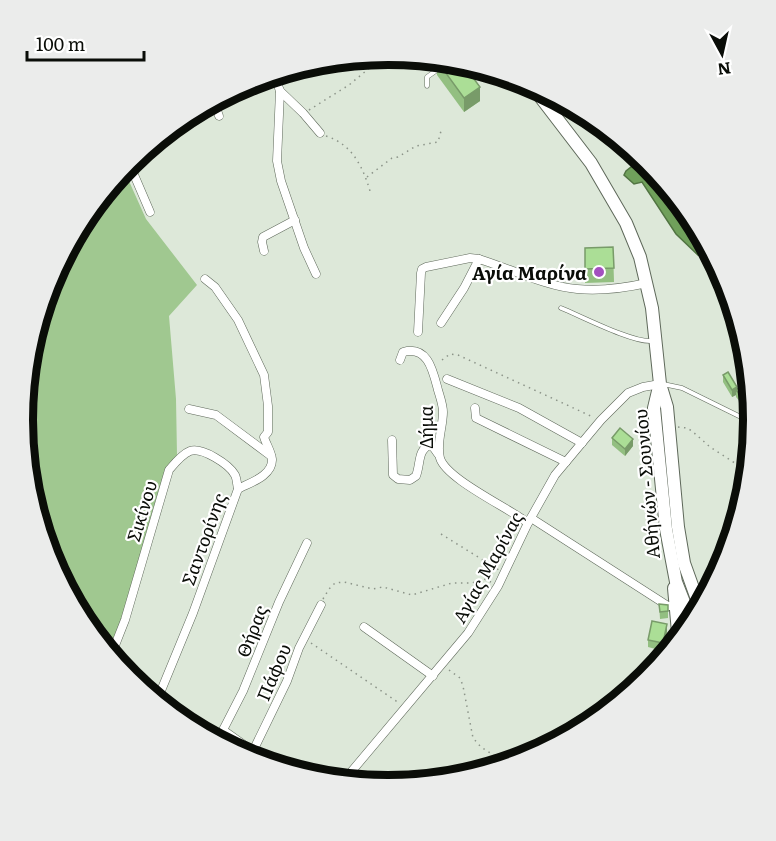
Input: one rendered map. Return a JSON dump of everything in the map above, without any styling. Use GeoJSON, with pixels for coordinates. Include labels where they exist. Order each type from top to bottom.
{"type":"FeatureCollection","features":[{"type":"Feature","properties":{"kind":"main road","name":"Αθήνών - Σουνίου"},"geometry":{"type":"LineString","coordinates":[[544,102],[591,163],[611,196],[633,240],[647,283],[660,384],[667,407],[684,563],[696,596]]}},
{"type":"Feature","properties":{"kind":"main road","name":"Αθήνών - Σουνίου"},"geometry":{"type":"LineString","coordinates":[[660,384],[654,408],[666,529],[676,582],[687,611]]}},
{"type":"Feature","properties":{"kind":"main road"},"geometry":{"type":"LineString","coordinates":[[672,566],[677,626]]}},
{"type":"Feature","properties":{"kind":"street"},"geometry":{"type":"LineString","coordinates":[[277,83],[280,91],[277,161],[281,181],[316,274]]}},
{"type":"Feature","properties":{"kind":"street"},"geometry":{"type":"LineString","coordinates":[[280,91],[320,133]]}},
{"type":"Feature","properties":{"kind":"street"},"geometry":{"type":"LineString","coordinates":[[217,110],[219,116]]}},
{"type":"Feature","properties":{"kind":"street"},"geometry":{"type":"LineString","coordinates":[[133,173],[150,212]]}},
{"type":"Feature","properties":{"kind":"street"},"geometry":{"type":"LineString","coordinates":[[264,251],[261,242],[263,237],[295,220]]}},
{"type":"Feature","properties":{"kind":"street"},"geometry":{"type":"LineString","coordinates":[[418,332],[422,269],[470,258],[576,289],[613,288],[647,283]]}},
{"type":"Feature","properties":{"kind":"street"},"geometry":{"type":"LineString","coordinates":[[441,323],[464,288],[479,259]]}},
{"type":"Feature","properties":{"kind":"street"},"geometry":{"type":"LineString","coordinates":[[205,279],[215,287],[238,320],[264,375],[268,406],[268,432],[264,437],[271,456]]}},
{"type":"Feature","properties":{"kind":"street","name":"Δήμα"},"geometry":{"type":"LineString","coordinates":[[399,360],[403,352],[413,351],[423,355],[430,362],[443,409],[439,455],[447,470],[668,606],[675,606]]}},
{"type":"Feature","properties":{"kind":"street"},"geometry":{"type":"LineString","coordinates":[[447,379],[519,408],[582,443]]}},
{"type":"Feature","properties":{"kind":"street","name":"Αγίας Μαρίνας"},"geometry":{"type":"LineString","coordinates":[[350,773],[468,633],[498,586],[555,476],[628,393],[660,384]]}},
{"type":"Feature","properties":{"kind":"street"},"geometry":{"type":"LineString","coordinates":[[475,408],[476,418],[567,462]]}},
{"type":"Feature","properties":{"kind":"street"},"geometry":{"type":"LineString","coordinates":[[189,409],[216,415],[271,456]]}},
{"type":"Feature","properties":{"kind":"street"},"geometry":{"type":"LineString","coordinates":[[392,440],[393,475],[398,479],[410,480],[416,476],[420,452],[425,446],[430,444],[439,455]]}},
{"type":"Feature","properties":{"kind":"street","name":"Σικίνου"},"geometry":{"type":"LineString","coordinates":[[114,647],[125,620],[169,470],[175,462],[190,450],[210,454],[229,467],[235,476],[238,489]]}},
{"type":"Feature","properties":{"kind":"street","name":"Σαντορίνης"},"geometry":{"type":"LineString","coordinates":[[160,692],[193,613],[238,489],[261,478],[271,466],[271,456]]}},
{"type":"Feature","properties":{"kind":"street","name":"Θήρας"},"geometry":{"type":"LineString","coordinates":[[223,730],[243,691],[279,602],[307,543]]}},
{"type":"Feature","properties":{"kind":"street","name":"Πάφου"},"geometry":{"type":"LineString","coordinates":[[254,749],[287,681],[299,648],[321,605]]}},
{"type":"Feature","properties":{"kind":"street"},"geometry":{"type":"LineString","coordinates":[[364,627],[433,676]]}},
{"type":"Feature","properties":{"kind":"street"},"geometry":{"type":"LineString","coordinates":[[220,733],[223,730],[241,743]]}},
{"type":"Feature","properties":{"kind":"lane"},"geometry":{"type":"LineString","coordinates":[[427,86],[427,77],[438,70]]}},
{"type":"Feature","properties":{"kind":"lane"},"geometry":{"type":"LineString","coordinates":[[561,308],[630,337],[645,342],[656,340]]}},
{"type":"Feature","properties":{"kind":"lane"},"geometry":{"type":"LineString","coordinates":[[660,384],[682,388],[743,418]]}},
{"type":"Feature","properties":{"kind":"path"},"geometry":{"type":"LineString","coordinates":[[303,113],[349,85],[372,66]]}},
{"type":"Feature","properties":{"kind":"path"},"geometry":{"type":"LineString","coordinates":[[366,177],[392,158],[416,146],[438,142],[441,131]]}},
{"type":"Feature","properties":{"kind":"path"},"geometry":{"type":"LineString","coordinates":[[320,133],[346,146],[366,177],[370,191]]}},
{"type":"Feature","properties":{"kind":"path"},"geometry":{"type":"LineString","coordinates":[[442,360],[450,354],[458,355],[602,420]]}},
{"type":"Feature","properties":{"kind":"path"},"geometry":{"type":"LineString","coordinates":[[669,428],[687,428],[740,467]]}},
{"type":"Feature","properties":{"kind":"path"},"geometry":{"type":"LineString","coordinates":[[441,534],[504,574]]}},
{"type":"Feature","properties":{"kind":"path"},"geometry":{"type":"LineString","coordinates":[[321,605],[329,588],[335,583],[344,582],[412,595],[452,583],[472,583],[484,579],[498,586]]}},
{"type":"Feature","properties":{"kind":"path"},"geometry":{"type":"LineString","coordinates":[[304,640],[407,708]]}},
{"type":"Feature","properties":{"kind":"path"},"geometry":{"type":"LineString","coordinates":[[443,665],[460,678],[473,738],[497,758]]}},
{"type":"Feature","properties":{"kind":"path"},"geometry":{"type":"LineString","coordinates":[[353,770],[359,774]]}},
{"type":"Feature","properties":{"kind":"shaded area"},"geometry":{"type":"Polygon","coordinates":[[[634,165],[655,186],[683,223],[701,254],[698,255],[676,234],[642,182],[634,184],[624,175],[634,165]]]}},
{"type":"Feature","properties":{"kind":"shaded area"},"geometry":{"type":"Polygon","coordinates":[[[128,179],[146,219],[197,285],[169,316],[176,399],[177,455],[167,468],[159,489],[123,615],[111,643],[93,618],[70,578],[45,512],[36,467],[33,420],[40,351],[60,285],[93,223],[128,179]]]}},
{"type":"Feature","properties":{"kind":"building"},"geometry":{"type":"Polygon","coordinates":[[[444,70],[472,76],[480,87],[464,98],[444,70]]]}},
{"type":"Feature","properties":{"kind":"building"},"geometry":{"type":"Polygon","coordinates":[[[613,247],[614,268],[585,269],[585,248],[613,247]]]}},
{"type":"Feature","properties":{"kind":"building"},"geometry":{"type":"Polygon","coordinates":[[[728,372],[737,387],[732,390],[723,375],[728,372]]]}},
{"type":"Feature","properties":{"kind":"building"},"geometry":{"type":"Polygon","coordinates":[[[741,386],[742,397],[736,390],[741,386]]]}},
{"type":"Feature","properties":{"kind":"building"},"geometry":{"type":"Polygon","coordinates":[[[620,428],[633,439],[625,449],[612,438],[620,428]]]}},
{"type":"Feature","properties":{"kind":"building"},"geometry":{"type":"Polygon","coordinates":[[[659,604],[668,605],[668,611],[660,612],[659,604]]]}},
{"type":"Feature","properties":{"kind":"building"},"geometry":{"type":"Polygon","coordinates":[[[652,621],[667,624],[663,643],[648,640],[652,621]]]}},
{"type":"Feature","properties":{"kind":"place","name":"Αγία Μαρίνα"},"geometry":{"type":"Point","coordinates":[599,272]}}]}
